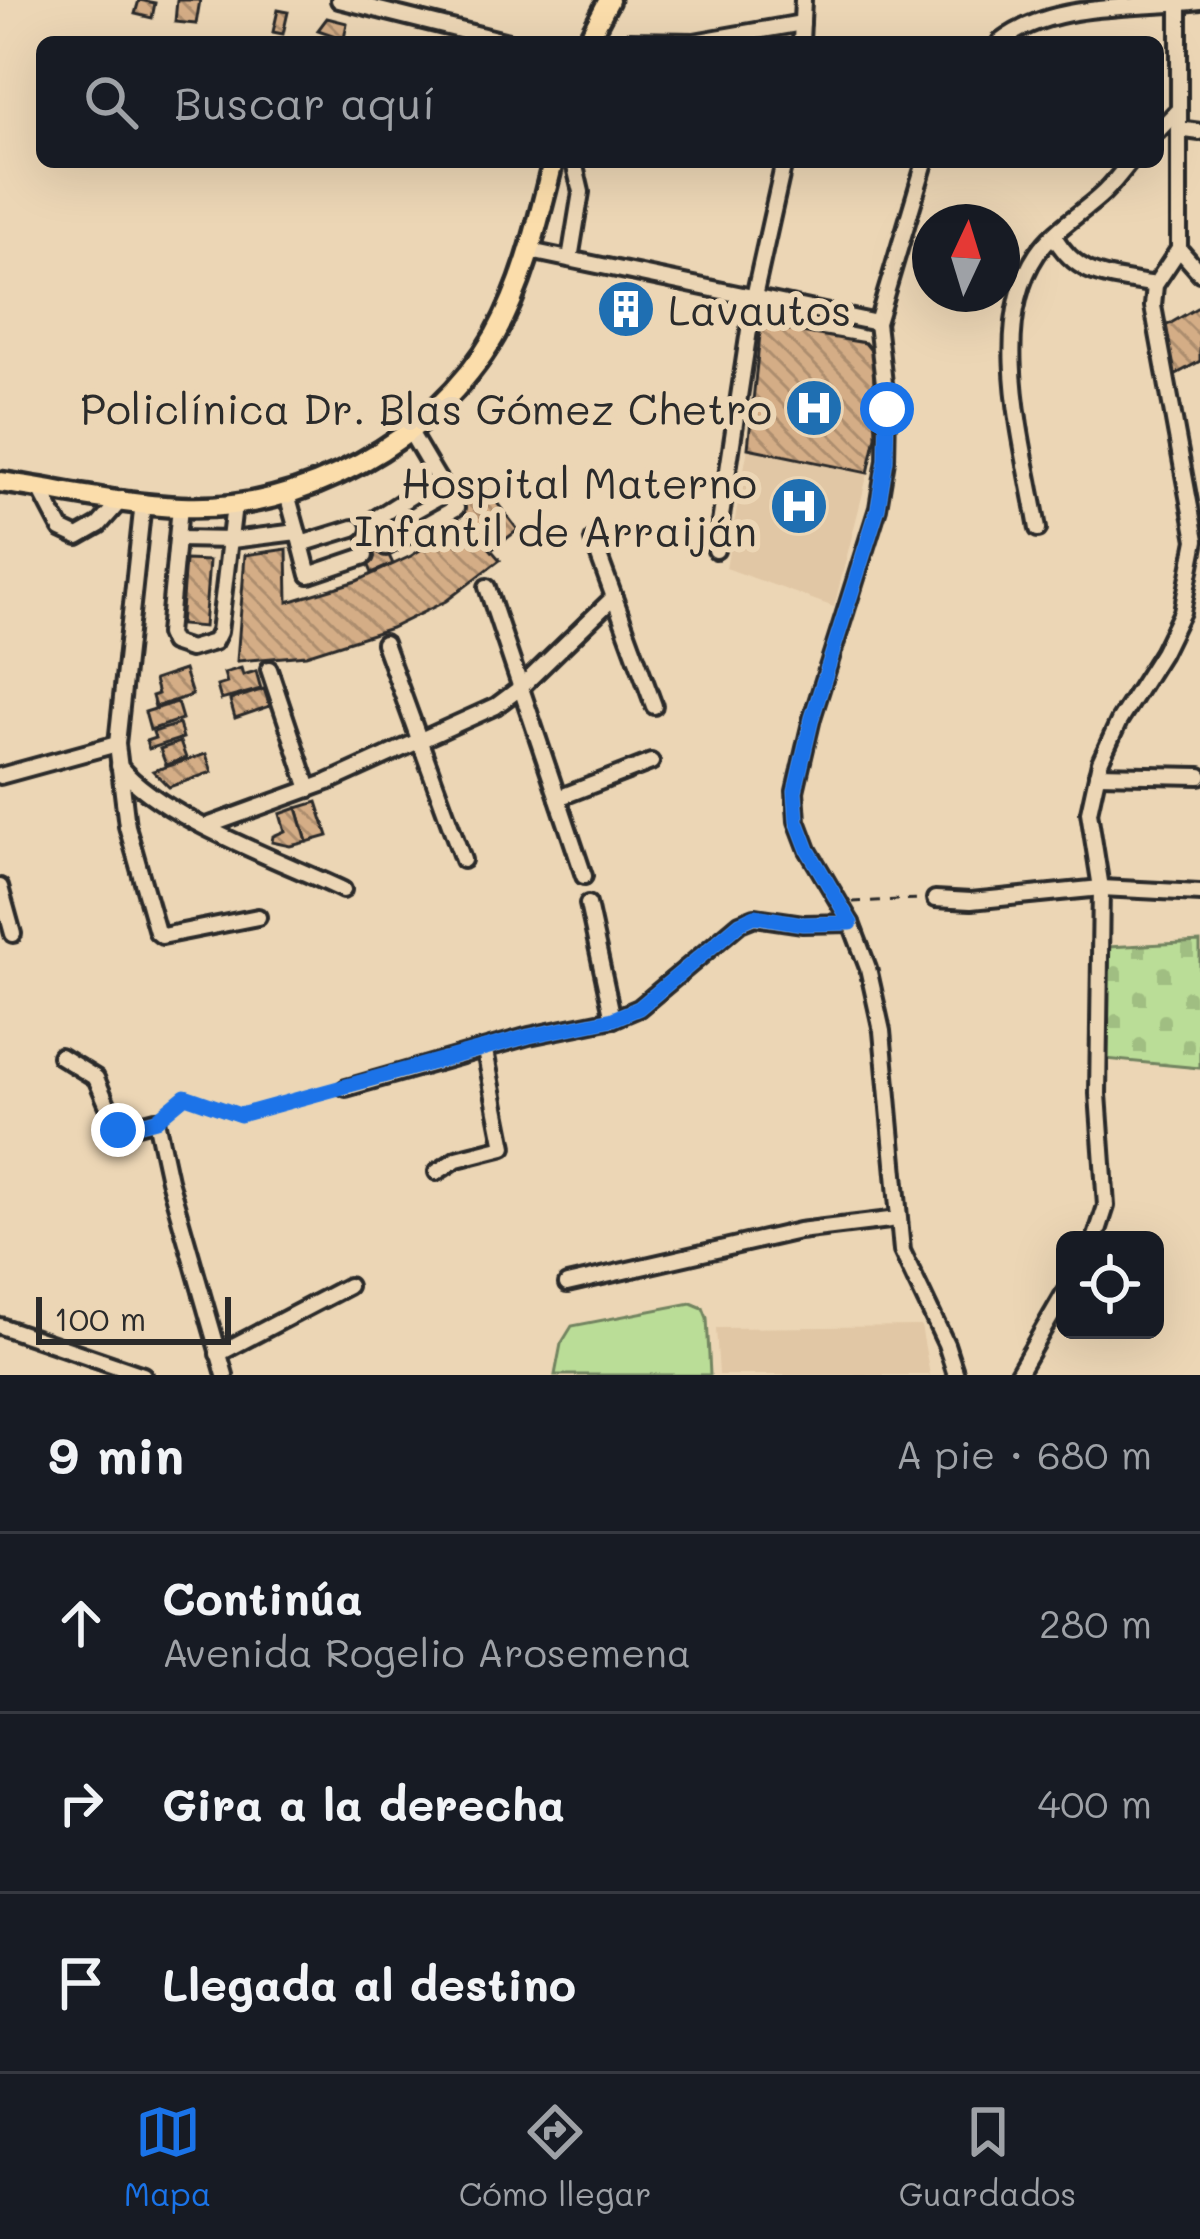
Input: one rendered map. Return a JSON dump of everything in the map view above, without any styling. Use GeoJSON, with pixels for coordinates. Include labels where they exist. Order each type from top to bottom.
{"type":"FeatureCollection","features":[{"type":"Feature","properties":{"kind":"highway"},"geometry":{"type":"LineString","coordinates":[[590,36],[609,0]]}},
{"type":"Feature","properties":{"kind":"highway"},"geometry":{"type":"LineString","coordinates":[[0,482],[180,507],[234,506],[287,494],[338,474],[409,430],[494,337],[530,251],[551,168]]}},
{"type":"Feature","properties":{"kind":"street"},"geometry":{"type":"LineString","coordinates":[[339,0],[484,36]]}},
{"type":"Feature","properties":{"kind":"street"},"geometry":{"type":"LineString","coordinates":[[801,36],[803,0]]}},
{"type":"Feature","properties":{"kind":"street"},"geometry":{"type":"LineString","coordinates":[[1010,36],[1052,17],[1200,1]]}},
{"type":"Feature","properties":{"kind":"street"},"geometry":{"type":"LineString","coordinates":[[1099,1231],[1106,1206],[1098,1094],[1100,888],[1089,812],[1097,774],[1119,721],[1182,611],[1196,540],[1153,306],[1155,285],[1179,249],[1179,2]]}},
{"type":"Feature","properties":{"kind":"street"},"geometry":{"type":"LineString","coordinates":[[728,36],[802,23]]}},
{"type":"Feature","properties":{"kind":"street"},"geometry":{"type":"LineString","coordinates":[[1164,124],[1179,109]]}},
{"type":"Feature","properties":{"kind":"street"},"geometry":{"type":"LineString","coordinates":[[1178,129],[1200,132]]}},
{"type":"Feature","properties":{"kind":"street"},"geometry":{"type":"LineString","coordinates":[[570,260],[581,192],[575,168]]}},
{"type":"Feature","properties":{"kind":"street"},"geometry":{"type":"LineString","coordinates":[[716,550],[754,297],[783,168]]}},
{"type":"Feature","properties":{"kind":"street"},"geometry":{"type":"LineString","coordinates":[[923,168],[877,323],[887,409],[886,460],[878,508],[812,718],[795,791],[797,821],[808,850],[851,923],[868,968],[882,1031],[898,1219],[909,1271],[946,1344],[956,1375]]}},
{"type":"Feature","properties":{"kind":"street"},"geometry":{"type":"LineString","coordinates":[[1038,529],[1013,374],[1021,286],[1039,250],[1103,194],[1125,168]]}},
{"type":"Feature","properties":{"kind":"street"},"geometry":{"type":"LineString","coordinates":[[1054,236],[1066,259],[1080,268],[1155,285]]}},
{"type":"Feature","properties":{"kind":"street"},"geometry":{"type":"LineString","coordinates":[[1179,249],[1200,273]]}},
{"type":"Feature","properties":{"kind":"street"},"geometry":{"type":"LineString","coordinates":[[530,251],[877,323]]}},
{"type":"Feature","properties":{"kind":"street"},"geometry":{"type":"LineString","coordinates":[[386,548],[456,508],[409,430]]}},
{"type":"Feature","properties":{"kind":"street"},"geometry":{"type":"LineString","coordinates":[[373,520],[438,479]]}},
{"type":"Feature","properties":{"kind":"street"},"geometry":{"type":"LineString","coordinates":[[39,487],[61,529],[78,537],[99,525],[122,499]]}},
{"type":"Feature","properties":{"kind":"street"},"geometry":{"type":"LineString","coordinates":[[287,494],[309,575],[365,556]]}},
{"type":"Feature","properties":{"kind":"street"},"geometry":{"type":"LineString","coordinates":[[142,502],[117,744],[124,809],[157,932],[162,936],[258,917]]}},
{"type":"Feature","properties":{"kind":"street"},"geometry":{"type":"LineString","coordinates":[[180,507],[168,634],[172,643],[190,649],[214,642],[219,632],[234,506]]}},
{"type":"Feature","properties":{"kind":"street"},"geometry":{"type":"LineString","coordinates":[[178,539],[299,538],[353,528]]}},
{"type":"Feature","properties":{"kind":"street"},"geometry":{"type":"LineString","coordinates":[[593,540],[654,706]]}},
{"type":"Feature","properties":{"kind":"street"},"geometry":{"type":"LineString","coordinates":[[487,587],[584,875]]}},
{"type":"Feature","properties":{"kind":"street"},"geometry":{"type":"LineString","coordinates":[[207,826],[310,789],[496,706],[614,598]]}},
{"type":"Feature","properties":{"kind":"street"},"geometry":{"type":"LineString","coordinates":[[384,643],[463,860]]}},
{"type":"Feature","properties":{"kind":"street"},"geometry":{"type":"LineString","coordinates":[[268,669],[310,789]]}},
{"type":"Feature","properties":{"kind":"street"},"geometry":{"type":"LineString","coordinates":[[0,776],[117,744]]}},
{"type":"Feature","properties":{"kind":"street"},"geometry":{"type":"LineString","coordinates":[[558,798],[651,762]]}},
{"type":"Feature","properties":{"kind":"street"},"geometry":{"type":"LineString","coordinates":[[119,766],[136,787],[343,890]]}},
{"type":"Feature","properties":{"kind":"street"},"geometry":{"type":"LineString","coordinates":[[1097,774],[1200,776]]}},
{"type":"Feature","properties":{"kind":"street"},"geometry":{"type":"LineString","coordinates":[[124,809],[153,796]]}},
{"type":"Feature","properties":{"kind":"street"},"geometry":{"type":"LineString","coordinates":[[0,887],[13,934]]}},
{"type":"Feature","properties":{"kind":"street"},"geometry":{"type":"LineString","coordinates":[[935,899],[970,901],[1100,888],[1200,892]]}},
{"type":"Feature","properties":{"kind":"street"},"geometry":{"type":"LineString","coordinates":[[588,904],[613,1019]]}},
{"type":"Feature","properties":{"kind":"street"},"geometry":{"type":"LineString","coordinates":[[346,1088],[529,1036],[613,1019],[639,1008],[740,923],[755,916],[803,924],[851,923]]}},
{"type":"Feature","properties":{"kind":"street"},"geometry":{"type":"LineString","coordinates":[[437,1172],[457,1159],[504,1147],[485,1051]]}},
{"type":"Feature","properties":{"kind":"street"},"geometry":{"type":"LineString","coordinates":[[60,1056],[96,1078],[118,1130],[156,1120],[225,1375]]}},
{"type":"Feature","properties":{"kind":"street"},"geometry":{"type":"LineString","coordinates":[[567,1284],[799,1231],[898,1219]]}},
{"type":"Feature","properties":{"kind":"street"},"geometry":{"type":"LineString","coordinates":[[218,1354],[348,1286]]}},
{"type":"Feature","properties":{"kind":"street"},"geometry":{"type":"LineString","coordinates":[[1017,1375],[1056,1308]]}},
{"type":"Feature","properties":{"kind":"street"},"geometry":{"type":"LineString","coordinates":[[0,1326],[143,1375]]}},
{"type":"Feature","properties":{"kind":"path"},"geometry":{"type":"LineString","coordinates":[[841,904],[935,899]]}},
{"type":"Feature","properties":{"kind":"path"},"geometry":{"type":"LineString","coordinates":[[156,1120],[185,1096],[240,1115],[346,1088]]}},
{"type":"Feature","properties":{"kind":"shaded area","name":"Hospital Materno Infantil de Arraiján"},"geometry":{"type":"Polygon","coordinates":[[[748,448],[868,473],[834,607],[726,568],[748,448]]]}},
{"type":"Feature","properties":{"kind":"shaded area"},"geometry":{"type":"Polygon","coordinates":[[[921,1326],[930,1375],[719,1375],[716,1328],[921,1326]]]}},
{"type":"Feature","properties":{"kind":"green space"},"geometry":{"type":"Polygon","coordinates":[[[1200,942],[1200,1068],[1105,1059],[1108,947],[1200,942]]]}},
{"type":"Feature","properties":{"kind":"green space"},"geometry":{"type":"Polygon","coordinates":[[[691,1303],[703,1308],[707,1318],[710,1375],[555,1375],[561,1344],[572,1326],[691,1303]]]}},
{"type":"Feature","properties":{"kind":"building"},"geometry":{"type":"Polygon","coordinates":[[[139,0],[155,3],[152,18],[135,14],[139,0]]]}},
{"type":"Feature","properties":{"kind":"building"},"geometry":{"type":"Polygon","coordinates":[[[177,0],[200,0],[196,24],[175,22],[177,0]]]}},
{"type":"Feature","properties":{"kind":"building"},"geometry":{"type":"Polygon","coordinates":[[[278,10],[288,12],[283,34],[273,32],[278,10]]]}},
{"type":"Feature","properties":{"kind":"building"},"geometry":{"type":"Polygon","coordinates":[[[327,18],[347,23],[345,36],[318,30],[327,18]]]}},
{"type":"Feature","properties":{"kind":"building","name":"Lavautos"},"geometry":{"type":"Polygon","coordinates":[[[616,295],[642,301],[636,322],[610,316],[616,295]]]}},
{"type":"Feature","properties":{"kind":"building"},"geometry":{"type":"Polygon","coordinates":[[[1200,306],[1200,361],[1171,377],[1164,327],[1200,306]]]}},
{"type":"Feature","properties":{"kind":"building","name":"Policlínica Dr. Blas Gómez Chetro"},"geometry":{"type":"Polygon","coordinates":[[[761,325],[865,343],[873,353],[876,436],[868,473],[748,448],[761,325]]]}},
{"type":"Feature","properties":{"kind":"building"},"geometry":{"type":"Polygon","coordinates":[[[477,477],[518,530],[494,548],[449,495],[477,477]]]}},
{"type":"Feature","properties":{"kind":"building"},"geometry":{"type":"Polygon","coordinates":[[[370,515],[393,564],[372,573],[351,523],[370,515]]]}},
{"type":"Feature","properties":{"kind":"building"},"geometry":{"type":"Polygon","coordinates":[[[466,521],[500,560],[446,601],[391,628],[306,655],[237,661],[245,555],[287,549],[288,602],[357,581],[411,556],[466,521]]]}},
{"type":"Feature","properties":{"kind":"building"},"geometry":{"type":"Polygon","coordinates":[[[185,560],[209,561],[204,627],[180,625],[185,560]]]}},
{"type":"Feature","properties":{"kind":"building"},"geometry":{"type":"Polygon","coordinates":[[[241,668],[243,675],[256,671],[261,689],[221,700],[217,686],[227,683],[224,673],[241,668]]]}},
{"type":"Feature","properties":{"kind":"building"},"geometry":{"type":"Polygon","coordinates":[[[184,670],[192,695],[155,707],[154,680],[184,670]]]}},
{"type":"Feature","properties":{"kind":"building"},"geometry":{"type":"Polygon","coordinates":[[[264,689],[270,706],[235,718],[230,700],[264,689]]]}},
{"type":"Feature","properties":{"kind":"building"},"geometry":{"type":"Polygon","coordinates":[[[177,702],[182,719],[150,730],[145,712],[177,702]]]}},
{"type":"Feature","properties":{"kind":"building"},"geometry":{"type":"Polygon","coordinates":[[[179,724],[183,738],[149,749],[146,741],[155,738],[153,732],[179,724]]]}},
{"type":"Feature","properties":{"kind":"building"},"geometry":{"type":"Polygon","coordinates":[[[180,742],[186,758],[166,765],[160,749],[180,742]]]}},
{"type":"Feature","properties":{"kind":"building"},"geometry":{"type":"Polygon","coordinates":[[[206,754],[212,772],[169,787],[153,771],[206,754]]]}},
{"type":"Feature","properties":{"kind":"building"},"geometry":{"type":"Polygon","coordinates":[[[317,802],[328,836],[307,842],[297,808],[317,802]]]}},
{"type":"Feature","properties":{"kind":"building"},"geometry":{"type":"Polygon","coordinates":[[[297,808],[307,842],[290,846],[272,842],[273,836],[285,831],[280,814],[297,808]]]}},
{"type":"Feature","properties":{"kind":"place","name":"Lavautos"},"geometry":{"type":"Point","coordinates":[626,309]}},
{"type":"Feature","properties":{"kind":"place","name":"Policlínica Dr. Blas Gómez Chetro"},"geometry":{"type":"Point","coordinates":[814,408]}},
{"type":"Feature","properties":{"kind":"place","name":"Hospital Materno Infantil de Arraiján"},"geometry":{"type":"Point","coordinates":[799,506]}},
{"type":"Feature","properties":{"kind":"route"},"geometry":{"type":"LineString","coordinates":[[118,1130],[156,1120],[185,1096],[240,1115],[529,1036],[613,1019],[639,1008],[740,923],[755,916],[803,924],[851,923],[808,850],[797,821],[795,791],[812,718],[878,508],[886,460],[887,409]]}}]}
